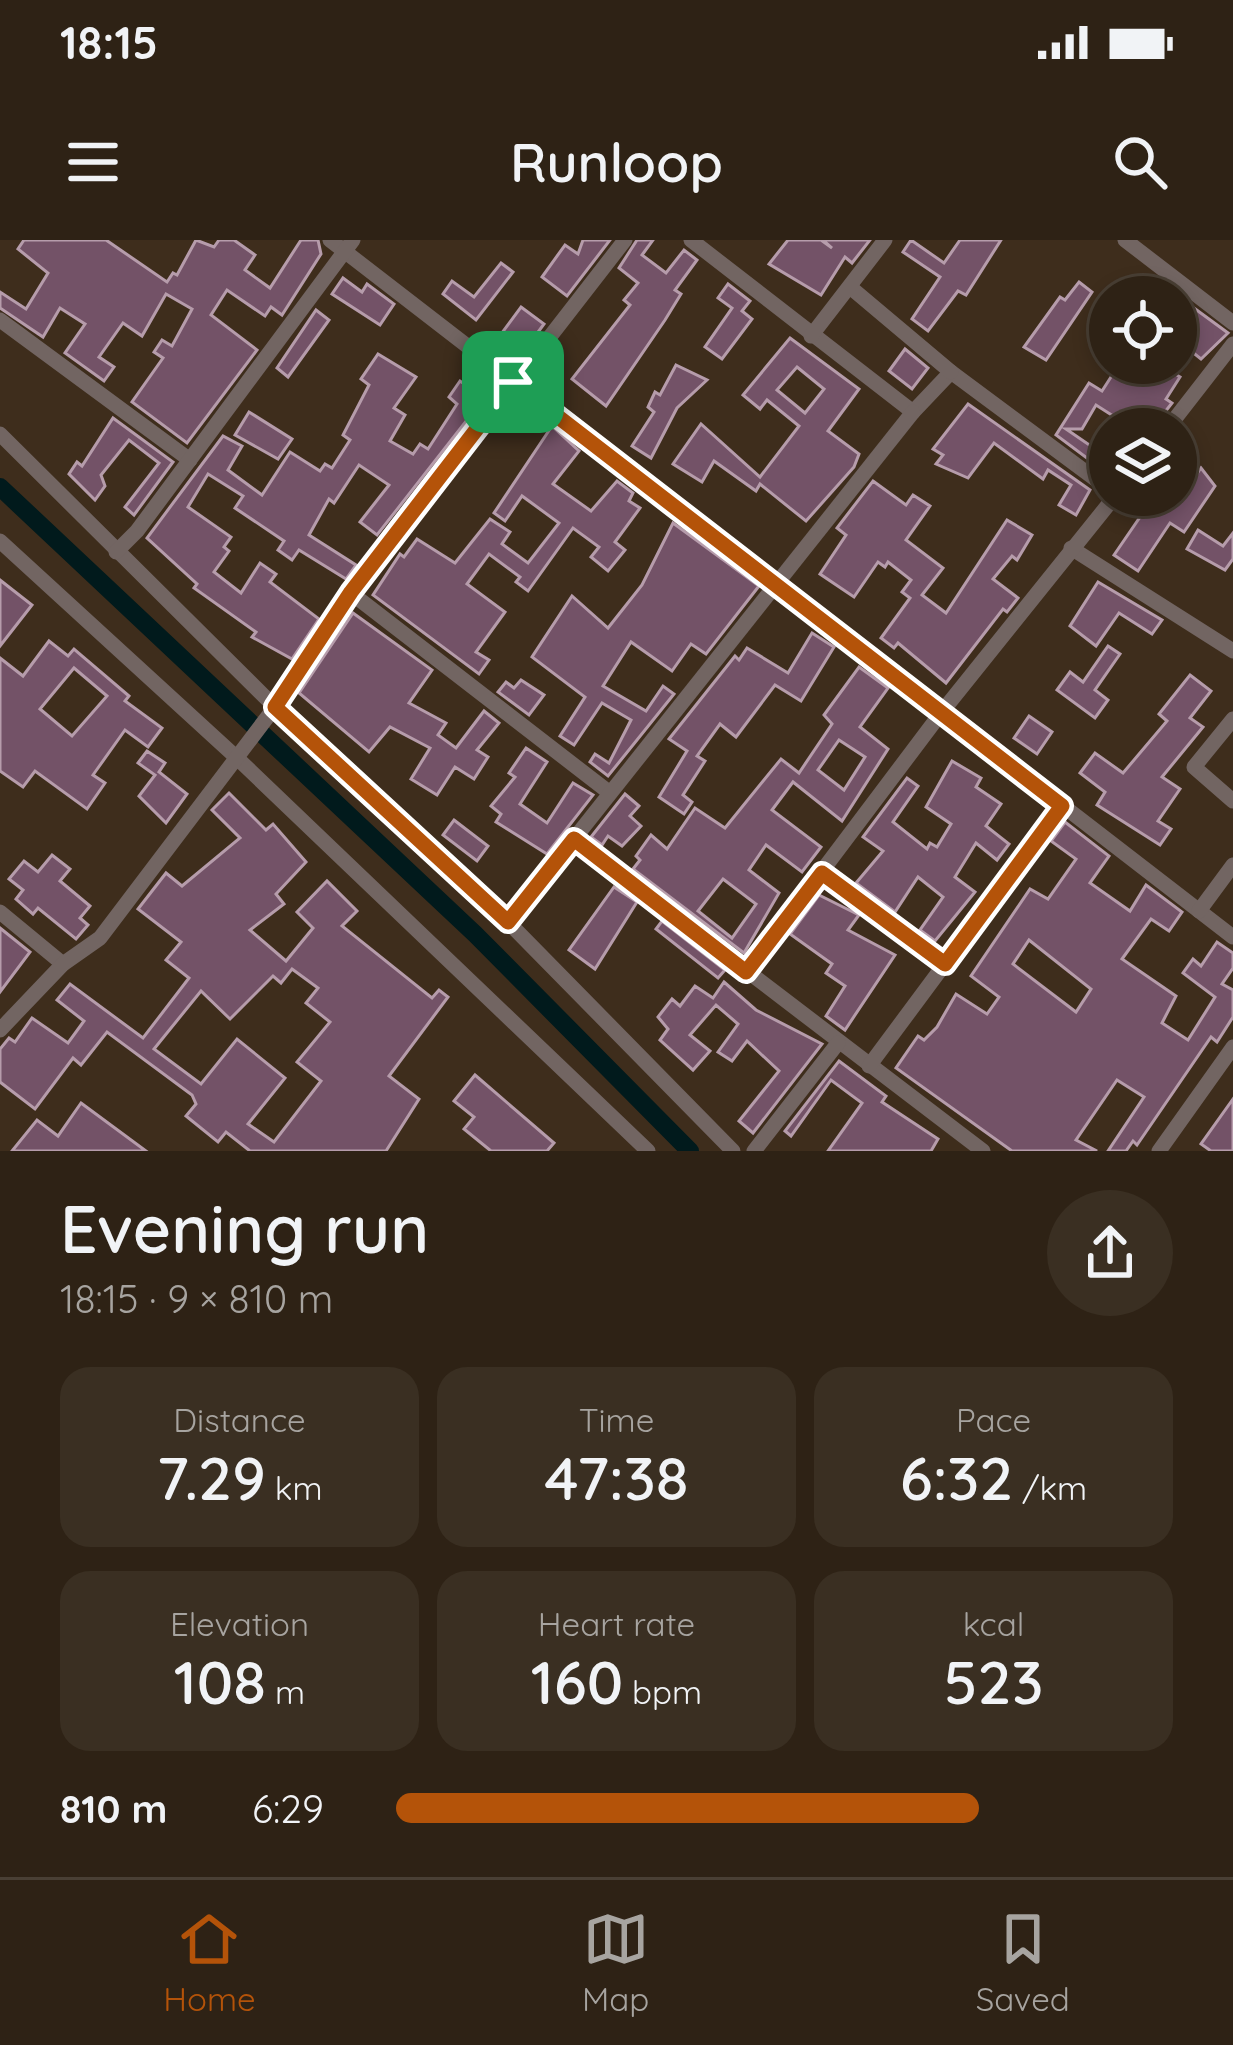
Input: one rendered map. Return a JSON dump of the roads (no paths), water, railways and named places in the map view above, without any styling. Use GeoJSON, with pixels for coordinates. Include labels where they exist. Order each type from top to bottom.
{"type":"FeatureCollection","features":[{"type":"Feature","properties":{"kind":"street"},"geometry":{"type":"LineString","coordinates":[[330,240],[349,246],[513,382],[1233,937]]}},
{"type":"Feature","properties":{"kind":"street"},"geometry":{"type":"LineString","coordinates":[[0,1030],[63,964],[100,938],[275,707],[351,592],[625,240]]}},
{"type":"Feature","properties":{"kind":"street"},"geometry":{"type":"LineString","coordinates":[[692,240],[914,412]]}},
{"type":"Feature","properties":{"kind":"street"},"geometry":{"type":"LineString","coordinates":[[811,336],[885,240]]}},
{"type":"Feature","properties":{"kind":"street"},"geometry":{"type":"LineString","coordinates":[[1125,240],[1233,322]]}},
{"type":"Feature","properties":{"kind":"street"},"geometry":{"type":"LineString","coordinates":[[116,552],[349,246]]}},
{"type":"Feature","properties":{"kind":"street"},"geometry":{"type":"LineString","coordinates":[[850,287],[951,372],[1089,475]]}},
{"type":"Feature","properties":{"kind":"street"},"geometry":{"type":"LineString","coordinates":[[0,320],[190,460]]}},
{"type":"Feature","properties":{"kind":"street"},"geometry":{"type":"LineString","coordinates":[[1183,408],[1233,344]]}},
{"type":"Feature","properties":{"kind":"street"},"geometry":{"type":"LineString","coordinates":[[508,922],[773,585],[951,372]]}},
{"type":"Feature","properties":{"kind":"street"},"geometry":{"type":"LineString","coordinates":[[0,434],[275,707],[508,922],[733,1151]]}},
{"type":"Feature","properties":{"kind":"street"},"geometry":{"type":"LineString","coordinates":[[746,972],[1095,516]]}},
{"type":"Feature","properties":{"kind":"street"},"geometry":{"type":"LineString","coordinates":[[0,541],[237,758],[642,1149]]}},
{"type":"Feature","properties":{"kind":"street"},"geometry":{"type":"LineString","coordinates":[[1071,548],[1233,651]]}},
{"type":"Feature","properties":{"kind":"street"},"geometry":{"type":"LineString","coordinates":[[351,592],[610,793]]}},
{"type":"Feature","properties":{"kind":"street"},"geometry":{"type":"LineString","coordinates":[[1233,719],[1194,767],[1233,800]]}},
{"type":"Feature","properties":{"kind":"street"},"geometry":{"type":"LineString","coordinates":[[869,1066],[1062,806]]}},
{"type":"Feature","properties":{"kind":"street"},"geometry":{"type":"LineString","coordinates":[[574,839],[983,1151]]}},
{"type":"Feature","properties":{"kind":"street"},"geometry":{"type":"LineString","coordinates":[[1199,910],[1233,865]]}},
{"type":"Feature","properties":{"kind":"street"},"geometry":{"type":"LineString","coordinates":[[822,873],[945,964]]}},
{"type":"Feature","properties":{"kind":"street"},"geometry":{"type":"LineString","coordinates":[[0,912],[63,964]]}},
{"type":"Feature","properties":{"kind":"street"},"geometry":{"type":"LineString","coordinates":[[754,1151],[838,1043]]}},
{"type":"Feature","properties":{"kind":"street"},"geometry":{"type":"LineString","coordinates":[[1160,1151],[1233,1047]]}},
{"type":"Feature","properties":{"kind":"waterway"},"geometry":{"type":"LineString","coordinates":[[0,487],[475,934],[690,1151]]}}]}
